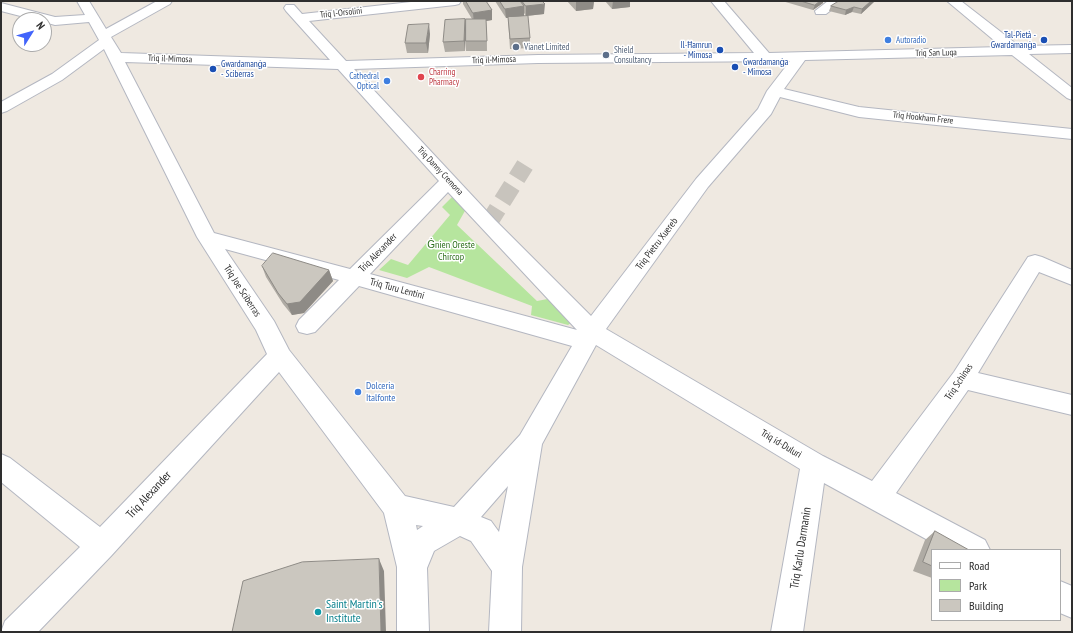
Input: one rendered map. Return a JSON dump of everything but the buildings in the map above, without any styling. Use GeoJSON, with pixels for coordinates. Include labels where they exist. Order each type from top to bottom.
{"type":"FeatureCollection","features":[{"type":"Feature","properties":{"kind":"street","name":"Triq Joe Sciberras"},"geometry":{"type":"LineString","coordinates":[[84,1],[109,45],[207,237],[266,327],[280,356],[397,507],[412,567],[413,632]]}},
{"type":"Feature","properties":{"kind":"street"},"geometry":{"type":"LineString","coordinates":[[1,108],[58,78],[109,45],[166,1]]}},
{"type":"Feature","properties":{"kind":"street","name":"Triq l-Orsolini"},"geometry":{"type":"LineString","coordinates":[[295,13],[455,1]]}},
{"type":"Feature","properties":{"kind":"street"},"geometry":{"type":"LineString","coordinates":[[717,1],[765,57]]}},
{"type":"Feature","properties":{"kind":"street"},"geometry":{"type":"LineString","coordinates":[[953,1],[1014,51],[1072,95]]}},
{"type":"Feature","properties":{"kind":"street"},"geometry":{"type":"LineString","coordinates":[[821,11],[833,2]]}},
{"type":"Feature","properties":{"kind":"street"},"geometry":{"type":"LineString","coordinates":[[4,10],[55,21],[93,18]]}},
{"type":"Feature","properties":{"kind":"street","name":"Triq Danny Cremona"},"geometry":{"type":"LineString","coordinates":[[295,13],[589,336]]}},
{"type":"Feature","properties":{"kind":"street","name":"Triq il-Mimosa"},"geometry":{"type":"LineString","coordinates":[[109,45],[341,65],[538,59],[801,56]]}},
{"type":"Feature","properties":{"kind":"street","name":"Triq San Luqa"},"geometry":{"type":"LineString","coordinates":[[801,56],[1072,49]]}},
{"type":"Feature","properties":{"kind":"street","name":"Triq Pietru Xuereb"},"geometry":{"type":"LineString","coordinates":[[459,522],[529,443],[589,336],[702,184],[766,111],[775,92],[801,56]]}},
{"type":"Feature","properties":{"kind":"street","name":"Triq Hookham Frere"},"geometry":{"type":"LineString","coordinates":[[775,92],[859,112],[1072,134]]}},
{"type":"Feature","properties":{"kind":"street","name":"Triq Alexander"},"geometry":{"type":"LineString","coordinates":[[307,326],[449,181]]}},
{"type":"Feature","properties":{"kind":"street","name":"Triq Turu Lentini"},"geometry":{"type":"LineString","coordinates":[[207,237],[355,278],[589,336]]}},
{"type":"Feature","properties":{"kind":"street","name":"Triq Schinas"},"geometry":{"type":"LineString","coordinates":[[877,497],[962,379],[1035,262],[1072,278]]}},
{"type":"Feature","properties":{"kind":"street","name":"Triq id-Duluri"},"geometry":{"type":"LineString","coordinates":[[589,336],[814,464],[972,549]]}},
{"type":"Feature","properties":{"kind":"street","name":"Triq Alexander"},"geometry":{"type":"LineString","coordinates":[[16,632],[101,546],[280,356]]}},
{"type":"Feature","properties":{"kind":"street"},"geometry":{"type":"LineString","coordinates":[[962,379],[1072,405]]}},
{"type":"Feature","properties":{"kind":"street","name":"Triq Pietru Xuereb"},"geometry":{"type":"LineString","coordinates":[[507,567],[529,443]]}},
{"type":"Feature","properties":{"kind":"street","name":"Triq Karlu Darmanin"},"geometry":{"type":"LineString","coordinates":[[787,632],[814,464]]}},
{"type":"Feature","properties":{"kind":"street"},"geometry":{"type":"LineString","coordinates":[[1,466],[101,546]]}},
{"type":"Feature","properties":{"kind":"street"},"geometry":{"type":"LineString","coordinates":[[397,507],[459,522],[481,531],[507,567],[505,632]]}},
{"type":"Feature","properties":{"kind":"street","name":"Triq Joe Sciberras"},"geometry":{"type":"LineString","coordinates":[[412,567],[424,541],[459,522]]}},
{"type":"Feature","properties":{"kind":"street"},"geometry":{"type":"LineString","coordinates":[[1061,597],[1072,603]]}},
{"type":"Feature","properties":{"kind":"green space","name":"Ġnien Oreste Chircop"},"geometry":{"type":"Polygon","coordinates":[[[453,196],[466,209],[457,225],[537,301],[553,298],[574,321],[568,325],[531,315],[532,306],[429,267],[407,278],[379,270],[391,259],[408,265],[450,215],[442,207],[453,196]]]}},
{"type":"Feature","properties":{"kind":"tunnel"},"geometry":{"type":"LineString","coordinates":[[488,224],[525,165]]}},
{"type":"Feature","properties":{"kind":"place","name":"Autoradio"},"geometry":{"type":"Point","coordinates":[888,40]}},
{"type":"Feature","properties":{"kind":"place","name":"Tal-Pietà - Gwardamanġa"},"geometry":{"type":"Point","coordinates":[1044,40]}},
{"type":"Feature","properties":{"kind":"place","name":"Vianet Limited"},"geometry":{"type":"Point","coordinates":[516,47]}},
{"type":"Feature","properties":{"kind":"place","name":"Il-Ħamrun - Mimosa"},"geometry":{"type":"Point","coordinates":[720,50]}},
{"type":"Feature","properties":{"kind":"place","name":"Shield Consultancy"},"geometry":{"type":"Point","coordinates":[606,55]}},
{"type":"Feature","properties":{"kind":"place","name":"Gwardamanġa - Mimosa"},"geometry":{"type":"Point","coordinates":[735,67]}},
{"type":"Feature","properties":{"kind":"place","name":"Gwardamanġa - Sciberras"},"geometry":{"type":"Point","coordinates":[213,69]}},
{"type":"Feature","properties":{"kind":"place","name":"Charring Pharmacy"},"geometry":{"type":"Point","coordinates":[421,77]}},
{"type":"Feature","properties":{"kind":"place","name":"Cathedral Optical"},"geometry":{"type":"Point","coordinates":[387,81]}},
{"type":"Feature","properties":{"kind":"place","name":"Dolceria Italfonte"},"geometry":{"type":"Point","coordinates":[358,392]}},
{"type":"Feature","properties":{"kind":"place","name":"Saint Martin's Institute"},"geometry":{"type":"Point","coordinates":[318,612]}}]}
